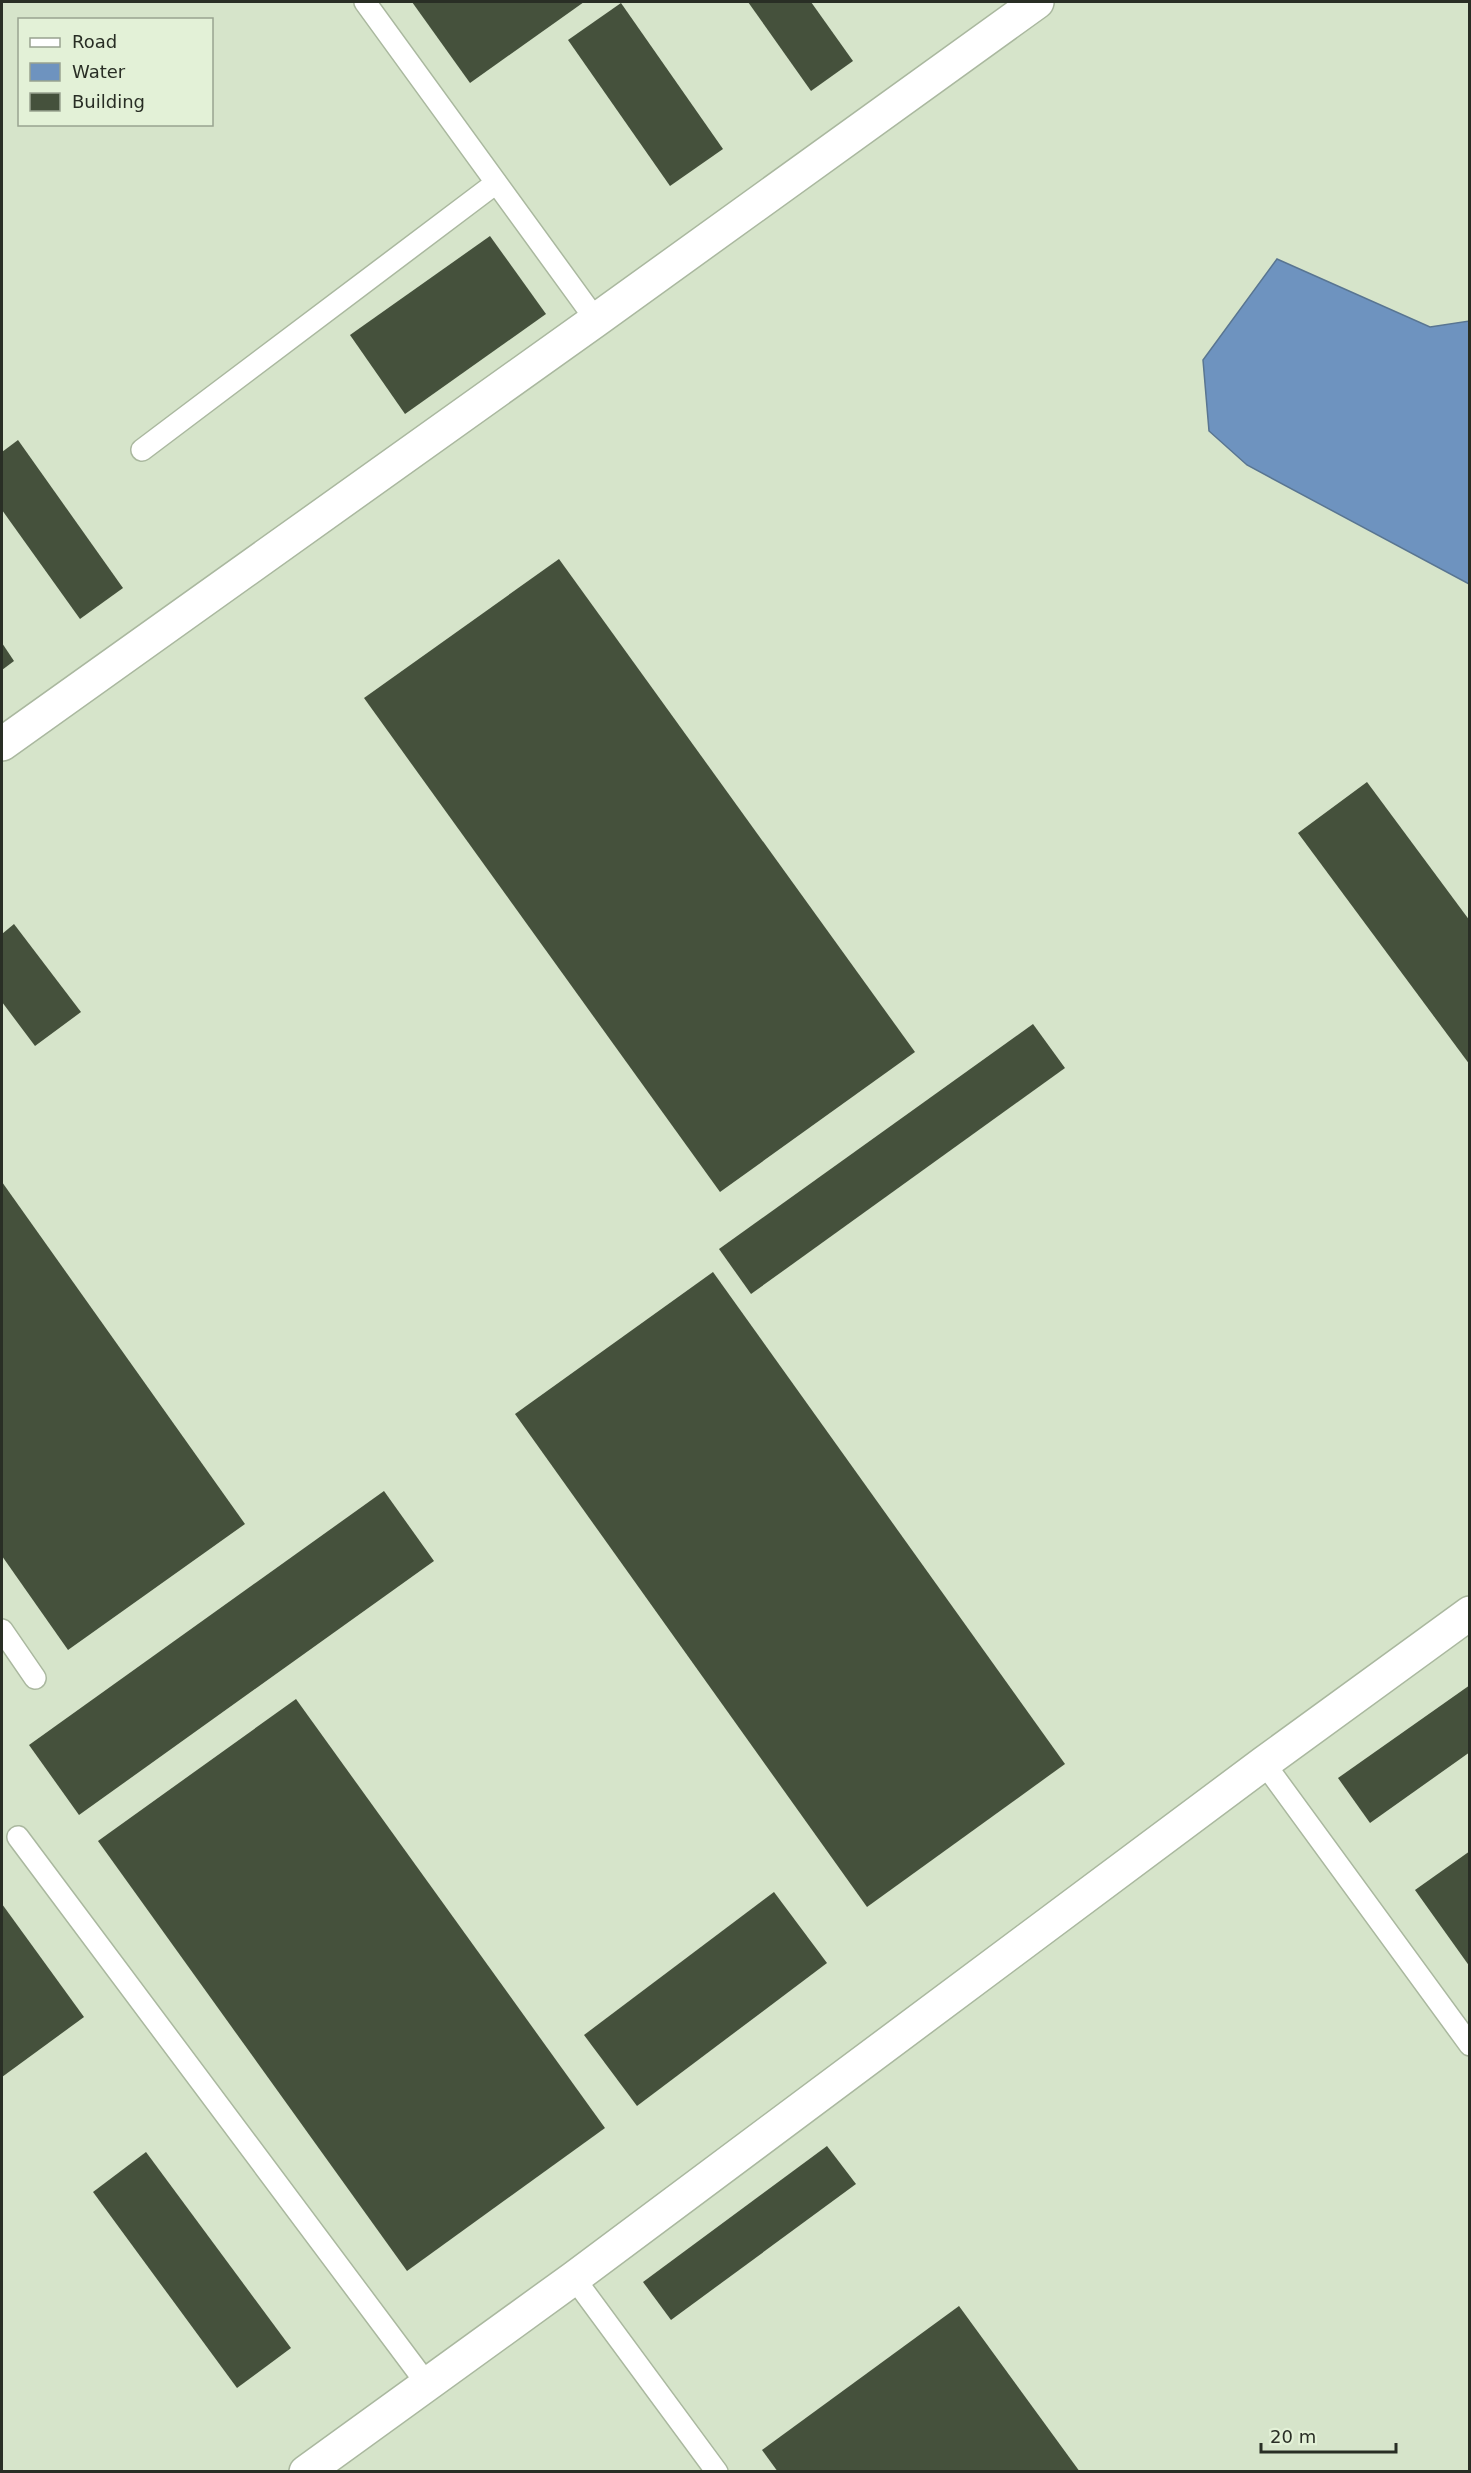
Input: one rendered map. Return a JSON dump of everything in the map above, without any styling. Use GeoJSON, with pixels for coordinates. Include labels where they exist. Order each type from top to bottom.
{"type":"FeatureCollection","features":[{"type":"Feature","properties":{"kind":"street"},"geometry":{"type":"LineString","coordinates":[[2,744],[1037,2]]}},
{"type":"Feature","properties":{"kind":"street"},"geometry":{"type":"LineString","coordinates":[[306,2472],[574,2278],[1264,1763],[1470,1613]]}},
{"type":"Feature","properties":{"kind":"lane"},"geometry":{"type":"LineString","coordinates":[[365,2],[596,320]]}},
{"type":"Feature","properties":{"kind":"lane"},"geometry":{"type":"LineString","coordinates":[[142,450],[496,183]]}},
{"type":"Feature","properties":{"kind":"lane"},"geometry":{"type":"LineString","coordinates":[[2,1630],[35,1678]]}},
{"type":"Feature","properties":{"kind":"lane"},"geometry":{"type":"LineString","coordinates":[[1264,1763],[1470,2045]]}},
{"type":"Feature","properties":{"kind":"lane"},"geometry":{"type":"LineString","coordinates":[[18,1837],[427,2384]]}},
{"type":"Feature","properties":{"kind":"lane"},"geometry":{"type":"LineString","coordinates":[[574,2278],[717,2472]]}},
{"type":"Feature","properties":{"kind":"water"},"geometry":{"type":"Polygon","coordinates":[[[1277,259],[1430,327],[1469,321],[1469,584],[1247,465],[1209,431],[1203,360],[1277,259]]]}},
{"type":"Feature","properties":{"kind":"building"},"geometry":{"type":"Polygon","coordinates":[[[412,2],[584,2],[470,83],[412,2]]]}},
{"type":"Feature","properties":{"kind":"building"},"geometry":{"type":"Polygon","coordinates":[[[748,2],[811,2],[853,61],[811,91],[748,2]]]}},
{"type":"Feature","properties":{"kind":"building"},"geometry":{"type":"Polygon","coordinates":[[[621,3],[723,149],[670,186],[568,40],[621,3]]]}},
{"type":"Feature","properties":{"kind":"building"},"geometry":{"type":"Polygon","coordinates":[[[490,236],[546,314],[405,414],[350,335],[490,236]]]}},
{"type":"Feature","properties":{"kind":"building"},"geometry":{"type":"Polygon","coordinates":[[[18,440],[123,588],[80,619],[2,510],[2,452],[18,440]]]}},
{"type":"Feature","properties":{"kind":"building"},"geometry":{"type":"Polygon","coordinates":[[[559,559],[915,1052],[720,1192],[364,698],[559,559]]]}},
{"type":"Feature","properties":{"kind":"building"},"geometry":{"type":"Polygon","coordinates":[[[2,643],[14,661],[2,670],[2,643]]]}},
{"type":"Feature","properties":{"kind":"building"},"geometry":{"type":"Polygon","coordinates":[[[1367,782],[1470,921],[1470,1065],[1298,833],[1367,782]]]}},
{"type":"Feature","properties":{"kind":"building"},"geometry":{"type":"Polygon","coordinates":[[[14,924],[81,1012],[35,1046],[2,1002],[2,934],[14,924]]]}},
{"type":"Feature","properties":{"kind":"building"},"geometry":{"type":"Polygon","coordinates":[[[1033,1024],[1065,1068],[751,1294],[719,1249],[1033,1024]]]}},
{"type":"Feature","properties":{"kind":"building"},"geometry":{"type":"Polygon","coordinates":[[[2,1182],[245,1524],[68,1650],[2,1556],[2,1182]]]}},
{"type":"Feature","properties":{"kind":"building"},"geometry":{"type":"Polygon","coordinates":[[[713,1272],[1065,1764],[867,1907],[515,1414],[713,1272]]]}},
{"type":"Feature","properties":{"kind":"building"},"geometry":{"type":"Polygon","coordinates":[[[384,1491],[434,1561],[79,1815],[29,1745],[384,1491]]]}},
{"type":"Feature","properties":{"kind":"building"},"geometry":{"type":"Polygon","coordinates":[[[1470,1685],[1470,1752],[1370,1823],[1338,1778],[1470,1685]]]}},
{"type":"Feature","properties":{"kind":"building"},"geometry":{"type":"Polygon","coordinates":[[[296,1699],[605,2128],[407,2271],[98,1841],[296,1699]]]}},
{"type":"Feature","properties":{"kind":"building"},"geometry":{"type":"Polygon","coordinates":[[[1470,1851],[1470,1967],[1415,1890],[1470,1851]]]}},
{"type":"Feature","properties":{"kind":"building"},"geometry":{"type":"Polygon","coordinates":[[[774,1892],[827,1963],[637,2106],[584,2035],[774,1892]]]}},
{"type":"Feature","properties":{"kind":"building"},"geometry":{"type":"Polygon","coordinates":[[[2,1904],[84,2017],[2,2077],[2,1904]]]}},
{"type":"Feature","properties":{"kind":"building"},"geometry":{"type":"Polygon","coordinates":[[[827,2146],[856,2184],[671,2320],[643,2282],[827,2146]]]}},
{"type":"Feature","properties":{"kind":"building"},"geometry":{"type":"Polygon","coordinates":[[[146,2152],[291,2348],[237,2388],[93,2192],[146,2152]]]}},
{"type":"Feature","properties":{"kind":"building"},"geometry":{"type":"Polygon","coordinates":[[[959,2306],[1080,2472],[778,2472],[762,2450],[959,2306]]]}}]}
